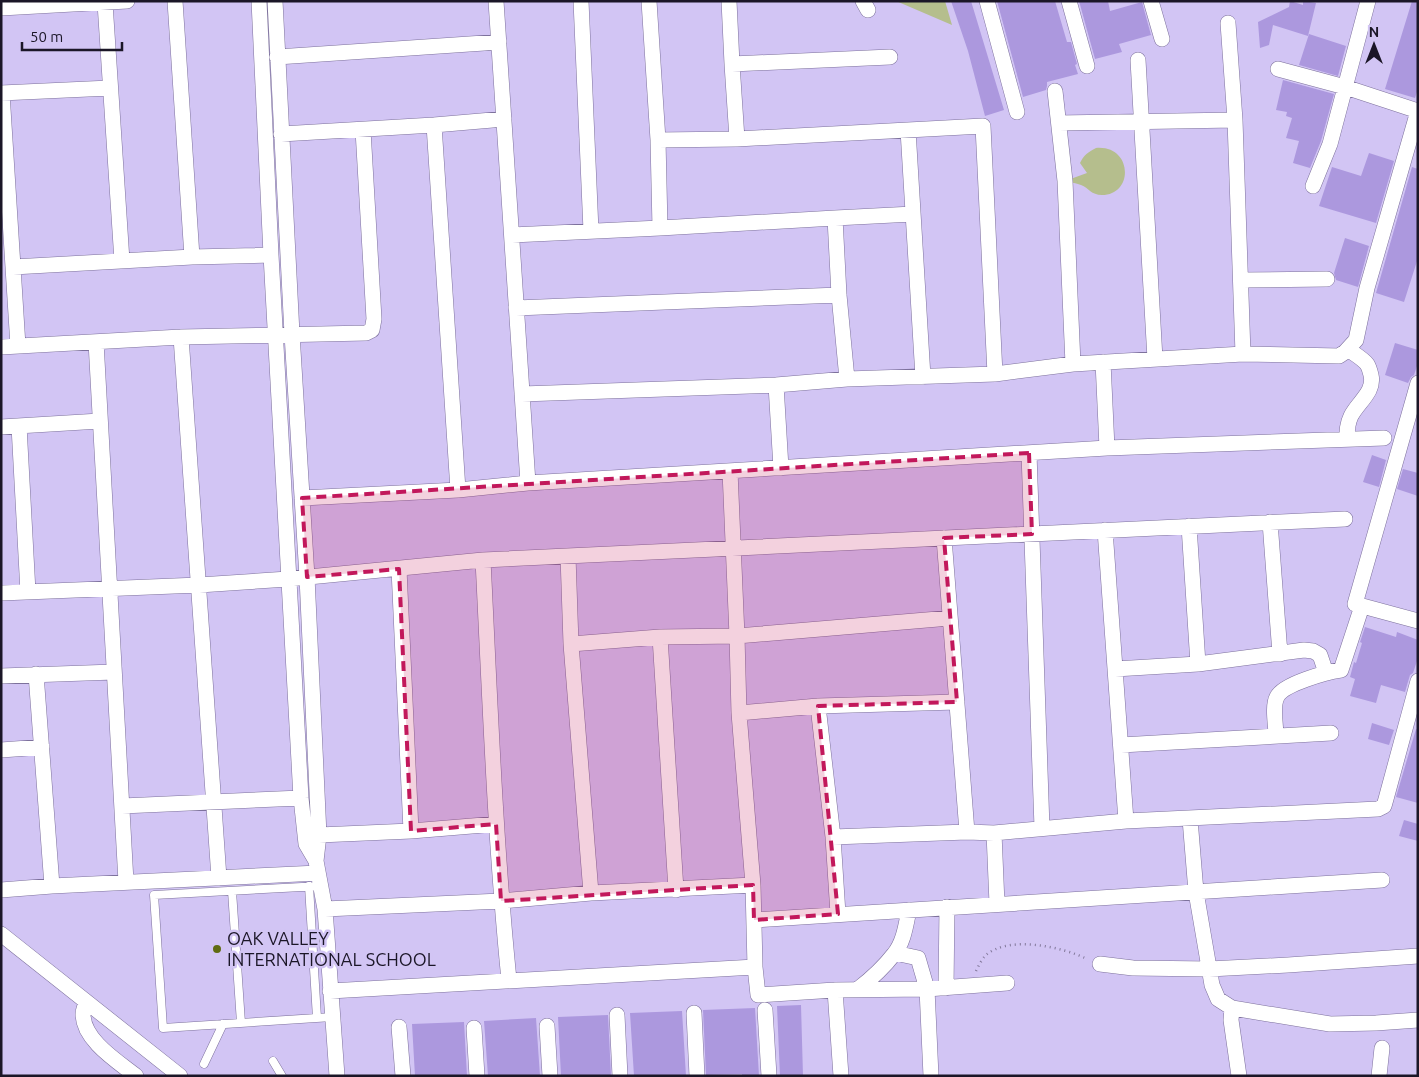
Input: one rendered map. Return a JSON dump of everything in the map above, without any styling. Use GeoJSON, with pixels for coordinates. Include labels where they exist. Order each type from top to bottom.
{"type":"FeatureCollection","features":[{"type":"Feature","properties":{"kind":"street"},"geometry":{"type":"LineString","coordinates":[[1,8],[128,1]]}},
{"type":"Feature","properties":{"kind":"street"},"geometry":{"type":"LineString","coordinates":[[175,1],[192,257]]}},
{"type":"Feature","properties":{"kind":"street"},"geometry":{"type":"LineString","coordinates":[[259,1],[301,798],[306,844],[325,909],[330,991],[325,1018],[337,1076]]}},
{"type":"Feature","properties":{"kind":"street"},"geometry":{"type":"LineString","coordinates":[[275,1],[307,577],[319,835],[316,877]]}},
{"type":"Feature","properties":{"kind":"street"},"geometry":{"type":"LineString","coordinates":[[496,1],[528,483]]}},
{"type":"Feature","properties":{"kind":"street"},"geometry":{"type":"LineString","coordinates":[[581,1],[591,232]]}},
{"type":"Feature","properties":{"kind":"street"},"geometry":{"type":"LineString","coordinates":[[649,1],[658,140],[660,228]]}},
{"type":"Feature","properties":{"kind":"street"},"geometry":{"type":"LineString","coordinates":[[729,1],[737,139]]}},
{"type":"Feature","properties":{"kind":"street"},"geometry":{"type":"LineString","coordinates":[[987,1],[1017,112]]}},
{"type":"Feature","properties":{"kind":"street"},"geometry":{"type":"LineString","coordinates":[[1069,1],[1088,66]]}},
{"type":"Feature","properties":{"kind":"street"},"geometry":{"type":"LineString","coordinates":[[1152,1],[1162,39]]}},
{"type":"Feature","properties":{"kind":"street"},"geometry":{"type":"LineString","coordinates":[[1313,186],[1330,144],[1368,1]]}},
{"type":"Feature","properties":{"kind":"street"},"geometry":{"type":"LineString","coordinates":[[105,3],[122,261]]}},
{"type":"Feature","properties":{"kind":"street"},"geometry":{"type":"LineString","coordinates":[[1228,23],[1235,120],[1243,354]]}},
{"type":"Feature","properties":{"kind":"street"},"geometry":{"type":"LineString","coordinates":[[277,57],[499,42]]}},
{"type":"Feature","properties":{"kind":"street"},"geometry":{"type":"LineString","coordinates":[[732,64],[890,57]]}},
{"type":"Feature","properties":{"kind":"street"},"geometry":{"type":"LineString","coordinates":[[1138,60],[1156,359]]}},
{"type":"Feature","properties":{"kind":"street"},"geometry":{"type":"LineString","coordinates":[[522,394],[776,385],[847,379],[995,374],[1073,364],[1243,354],[1339,356],[1356,340],[1366,288],[1418,111],[1345,87],[1278,69]]}},
{"type":"Feature","properties":{"kind":"street"},"geometry":{"type":"LineString","coordinates":[[18,346],[2,93],[110,88]]}},
{"type":"Feature","properties":{"kind":"street"},"geometry":{"type":"LineString","coordinates":[[1055,91],[1066,181],[1073,364]]}},
{"type":"Feature","properties":{"kind":"street"},"geometry":{"type":"LineString","coordinates":[[281,134],[434,126],[504,119]]}},
{"type":"Feature","properties":{"kind":"street"},"geometry":{"type":"LineString","coordinates":[[1059,123],[1235,120]]}},
{"type":"Feature","properties":{"kind":"street"},"geometry":{"type":"LineString","coordinates":[[434,126],[458,490]]}},
{"type":"Feature","properties":{"kind":"street"},"geometry":{"type":"LineString","coordinates":[[658,140],[737,139],[983,126],[995,374]]}},
{"type":"Feature","properties":{"kind":"street"},"geometry":{"type":"LineString","coordinates":[[1,347],[181,337],[366,333],[372,330],[374,319],[363,130]]}},
{"type":"Feature","properties":{"kind":"street"},"geometry":{"type":"LineString","coordinates":[[908,130],[923,377]]}},
{"type":"Feature","properties":{"kind":"street"},"geometry":{"type":"LineString","coordinates":[[512,235],[913,214]]}},
{"type":"Feature","properties":{"kind":"street"},"geometry":{"type":"LineString","coordinates":[[835,218],[839,296],[847,379]]}},
{"type":"Feature","properties":{"kind":"street"},"geometry":{"type":"LineString","coordinates":[[13,267],[192,257],[271,255]]}},
{"type":"Feature","properties":{"kind":"street"},"geometry":{"type":"LineString","coordinates":[[1241,280],[1327,279]]}},
{"type":"Feature","properties":{"kind":"street"},"geometry":{"type":"LineString","coordinates":[[516,308],[839,296]]}},
{"type":"Feature","properties":{"kind":"street"},"geometry":{"type":"LineString","coordinates":[[181,337],[219,878]]}},
{"type":"Feature","properties":{"kind":"street"},"geometry":{"type":"LineString","coordinates":[[96,342],[126,882]]}},
{"type":"Feature","properties":{"kind":"street"},"geometry":{"type":"LineString","coordinates":[[1347,439],[1347,425],[1350,417],[1370,389],[1372,381],[1366,363],[1348,349]]}},
{"type":"Feature","properties":{"kind":"street"},"geometry":{"type":"LineString","coordinates":[[1103,362],[1107,448]]}},
{"type":"Feature","properties":{"kind":"street"},"geometry":{"type":"LineString","coordinates":[[776,385],[781,468]]}},
{"type":"Feature","properties":{"kind":"street"},"geometry":{"type":"LineString","coordinates":[[1417,391],[1355,604],[1418,621]]}},
{"type":"Feature","properties":{"kind":"street"},"geometry":{"type":"LineString","coordinates":[[1,427],[100,421]]}},
{"type":"Feature","properties":{"kind":"street"},"geometry":{"type":"LineString","coordinates":[[19,426],[28,592]]}},
{"type":"Feature","properties":{"kind":"street"},"geometry":{"type":"LineString","coordinates":[[302,498],[458,490],[528,483],[1107,448],[1384,438]]}},
{"type":"Feature","properties":{"kind":"street"},"geometry":{"type":"LineString","coordinates":[[1029,453],[1042,828]]}},
{"type":"Feature","properties":{"kind":"street"},"geometry":{"type":"LineString","coordinates":[[730,471],[739,713],[753,885],[755,967],[758,995],[858,989],[927,989],[1007,983]]}},
{"type":"Feature","properties":{"kind":"street"},"geometry":{"type":"LineString","coordinates":[[1,593],[198,585],[288,579],[483,560],[1344,519]]}},
{"type":"Feature","properties":{"kind":"street"},"geometry":{"type":"LineString","coordinates":[[1270,522],[1280,654]]}},
{"type":"Feature","properties":{"kind":"street"},"geometry":{"type":"LineString","coordinates":[[1189,526],[1198,664]]}},
{"type":"Feature","properties":{"kind":"street"},"geometry":{"type":"LineString","coordinates":[[1105,530],[1126,821]]}},
{"type":"Feature","properties":{"kind":"street"},"geometry":{"type":"LineString","coordinates":[[944,538],[967,832]]}},
{"type":"Feature","properties":{"kind":"street"},"geometry":{"type":"LineString","coordinates":[[568,556],[571,644],[591,893]]}},
{"type":"Feature","properties":{"kind":"street"},"geometry":{"type":"LineString","coordinates":[[483,560],[496,824],[509,980]]}},
{"type":"Feature","properties":{"kind":"street"},"geometry":{"type":"LineString","coordinates":[[399,569],[411,830]]}},
{"type":"Feature","properties":{"kind":"street"},"geometry":{"type":"LineString","coordinates":[[1276,736],[1275,704],[1277,696],[1283,690],[1326,673],[1341,670],[1362,606]]}},
{"type":"Feature","properties":{"kind":"street"},"geometry":{"type":"LineString","coordinates":[[571,644],[660,637],[737,636],[950,618]]}},
{"type":"Feature","properties":{"kind":"street"},"geometry":{"type":"LineString","coordinates":[[660,637],[676,890]]}},
{"type":"Feature","properties":{"kind":"street"},"geometry":{"type":"LineString","coordinates":[[1115,669],[1198,664],[1304,650],[1320,654],[1326,673]]}},
{"type":"Feature","properties":{"kind":"street"},"geometry":{"type":"LineString","coordinates":[[1,676],[114,672]]}},
{"type":"Feature","properties":{"kind":"street"},"geometry":{"type":"LineString","coordinates":[[36,674],[52,886]]}},
{"type":"Feature","properties":{"kind":"street"},"geometry":{"type":"LineString","coordinates":[[833,837],[994,832],[1126,821],[1378,809],[1384,806],[1418,681]]}},
{"type":"Feature","properties":{"kind":"street"},"geometry":{"type":"LineString","coordinates":[[739,713],[818,706],[956,702]]}},
{"type":"Feature","properties":{"kind":"street"},"geometry":{"type":"LineString","coordinates":[[818,706],[833,837],[838,914]]}},
{"type":"Feature","properties":{"kind":"street"},"geometry":{"type":"LineString","coordinates":[[1121,745],[1331,733]]}},
{"type":"Feature","properties":{"kind":"street"},"geometry":{"type":"LineString","coordinates":[[1,750],[42,747]]}},
{"type":"Feature","properties":{"kind":"street"},"geometry":{"type":"LineString","coordinates":[[122,806],[301,798]]}},
{"type":"Feature","properties":{"kind":"street"},"geometry":{"type":"LineString","coordinates":[[1190,819],[1196,892],[1212,985],[1218,999],[1232,1008],[1330,1024],[1418,1020]]}},
{"type":"Feature","properties":{"kind":"street"},"geometry":{"type":"LineString","coordinates":[[319,835],[496,824]]}},
{"type":"Feature","properties":{"kind":"street"},"geometry":{"type":"LineString","coordinates":[[994,832],[997,904]]}},
{"type":"Feature","properties":{"kind":"street"},"geometry":{"type":"LineString","coordinates":[[1,890],[219,878],[316,877]]}},
{"type":"Feature","properties":{"kind":"street"},"geometry":{"type":"LineString","coordinates":[[754,920],[1382,880]]}},
{"type":"Feature","properties":{"kind":"street"},"geometry":{"type":"LineString","coordinates":[[325,909],[753,885]]}},
{"type":"Feature","properties":{"kind":"street"},"geometry":{"type":"LineString","coordinates":[[946,988],[947,907]]}},
{"type":"Feature","properties":{"kind":"street"},"geometry":{"type":"LineString","coordinates":[[858,989],[873,977],[895,953],[906,928],[909,910]]}},
{"type":"Feature","properties":{"kind":"street"},"geometry":{"type":"LineString","coordinates":[[1,934],[180,1076]]}},
{"type":"Feature","properties":{"kind":"street"},"geometry":{"type":"LineString","coordinates":[[895,953],[918,958],[927,989],[931,1076]]}},
{"type":"Feature","properties":{"kind":"street"},"geometry":{"type":"LineString","coordinates":[[1100,964],[1133,968],[1209,969],[1418,956]]}},
{"type":"Feature","properties":{"kind":"street"},"geometry":{"type":"LineString","coordinates":[[330,991],[755,967]]}},
{"type":"Feature","properties":{"kind":"street"},"geometry":{"type":"LineString","coordinates":[[835,990],[841,1076]]}},
{"type":"Feature","properties":{"kind":"street"},"geometry":{"type":"LineString","coordinates":[[86,1002],[83,1012],[84,1022],[90,1037],[136,1076]]}},
{"type":"Feature","properties":{"kind":"street"},"geometry":{"type":"LineString","coordinates":[[1232,1008],[1231,1020],[1239,1076]]}},
{"type":"Feature","properties":{"kind":"street"},"geometry":{"type":"LineString","coordinates":[[765,1010],[768,1076]]}},
{"type":"Feature","properties":{"kind":"street"},"geometry":{"type":"LineString","coordinates":[[694,1013],[697,1076]]}},
{"type":"Feature","properties":{"kind":"street"},"geometry":{"type":"LineString","coordinates":[[617,1015],[620,1076]]}},
{"type":"Feature","properties":{"kind":"street"},"geometry":{"type":"LineString","coordinates":[[547,1026],[550,1076]]}},
{"type":"Feature","properties":{"kind":"street"},"geometry":{"type":"LineString","coordinates":[[399,1027],[403,1076]]}},
{"type":"Feature","properties":{"kind":"street"},"geometry":{"type":"LineString","coordinates":[[474,1028],[477,1076]]}},
{"type":"Feature","properties":{"kind":"street"},"geometry":{"type":"LineString","coordinates":[[1379,1076],[1382,1048]]}},
{"type":"Feature","properties":{"kind":"lane"},"geometry":{"type":"LineString","coordinates":[[316,877],[325,1018],[163,1028],[154,895],[232,891],[316,877]]}},
{"type":"Feature","properties":{"kind":"lane"},"geometry":{"type":"LineString","coordinates":[[232,891],[241,1023]]}},
{"type":"Feature","properties":{"kind":"lane"},"geometry":{"type":"LineString","coordinates":[[204,1064],[223,1024]]}},
{"type":"Feature","properties":{"kind":"lane"},"geometry":{"type":"LineString","coordinates":[[273,1061],[282,1076]]}},
{"type":"Feature","properties":{"kind":"path"},"geometry":{"type":"LineString","coordinates":[[972,986],[973,977],[979,963],[987,954],[1001,947],[1021,944],[1043,946],[1073,952],[1100,964]]}},
{"type":"Feature","properties":{"kind":"highlighted area"},"geometry":{"type":"Polygon","coordinates":[[[1029,453],[1032,534],[944,538],[957,702],[818,706],[838,914],[754,920],[753,885],[501,901],[496,824],[411,831],[399,569],[307,577],[302,498],[1029,453]]]}},
{"type":"Feature","properties":{"kind":"green space"},"geometry":{"type":"Polygon","coordinates":[[[896,1],[945,1],[952,25],[896,1]]]}},
{"type":"Feature","properties":{"kind":"green space"},"geometry":{"type":"Polygon","coordinates":[[[1096,148],[1108,149],[1117,154],[1123,162],[1125,170],[1124,179],[1120,187],[1112,193],[1098,195],[1081,185],[1065,181],[1087,173],[1080,163],[1086,154],[1096,148]]]}},
{"type":"Feature","properties":{"kind":"building"},"geometry":{"type":"Polygon","coordinates":[[[951,1],[971,1],[1004,110],[985,116],[968,51],[951,1]]]}},
{"type":"Feature","properties":{"kind":"building"},"geometry":{"type":"Polygon","coordinates":[[[997,1],[1055,1],[1067,42],[1071,42],[1078,74],[1047,82],[1046,90],[1023,97],[997,1]]]}},
{"type":"Feature","properties":{"kind":"building"},"geometry":{"type":"Polygon","coordinates":[[[1079,1],[1108,1],[1110,11],[1142,2],[1151,35],[1119,44],[1122,52],[1095,59],[1079,1]]]}},
{"type":"Feature","properties":{"kind":"building"},"geometry":{"type":"Polygon","coordinates":[[[1290,1],[1303,5],[1303,1],[1316,3],[1308,36],[1273,25],[1269,45],[1260,48],[1258,22],[1289,7],[1290,1]]]}},
{"type":"Feature","properties":{"kind":"building"},"geometry":{"type":"Polygon","coordinates":[[[1412,1],[1418,1],[1418,89],[1415,98],[1385,89],[1412,1]]]}},
{"type":"Feature","properties":{"kind":"building"},"geometry":{"type":"Polygon","coordinates":[[[1309,34],[1346,46],[1338,76],[1299,65],[1309,34]]]}},
{"type":"Feature","properties":{"kind":"building"},"geometry":{"type":"Polygon","coordinates":[[[1283,80],[1334,94],[1321,141],[1310,168],[1293,163],[1299,141],[1286,138],[1292,118],[1286,116],[1287,112],[1276,110],[1283,80]]]}},
{"type":"Feature","properties":{"kind":"building"},"geometry":{"type":"Polygon","coordinates":[[[1369,153],[1394,161],[1376,223],[1319,206],[1332,167],[1361,176],[1369,153]]]}},
{"type":"Feature","properties":{"kind":"building"},"geometry":{"type":"Polygon","coordinates":[[[1412,167],[1418,169],[1418,258],[1404,302],[1376,293],[1412,167]]]}},
{"type":"Feature","properties":{"kind":"building"},"geometry":{"type":"Polygon","coordinates":[[[1345,238],[1369,246],[1358,287],[1336,280],[1334,273],[1345,238]]]}},
{"type":"Feature","properties":{"kind":"building"},"geometry":{"type":"Polygon","coordinates":[[[1395,343],[1418,350],[1418,363],[1414,375],[1408,383],[1385,375],[1395,343]]]}},
{"type":"Feature","properties":{"kind":"building"},"geometry":{"type":"Polygon","coordinates":[[[1372,455],[1386,460],[1379,487],[1363,482],[1372,455]]]}},
{"type":"Feature","properties":{"kind":"building"},"geometry":{"type":"Polygon","coordinates":[[[1403,469],[1418,473],[1418,496],[1397,489],[1403,469]]]}},
{"type":"Feature","properties":{"kind":"building"},"geometry":{"type":"Polygon","coordinates":[[[1365,627],[1396,637],[1397,632],[1418,640],[1418,658],[1405,692],[1381,685],[1376,703],[1350,696],[1355,679],[1350,677],[1362,643],[1360,642],[1365,627]]]}},
{"type":"Feature","properties":{"kind":"building"},"geometry":{"type":"Polygon","coordinates":[[[1372,723],[1394,730],[1389,745],[1368,739],[1372,723]]]}},
{"type":"Feature","properties":{"kind":"building"},"geometry":{"type":"Polygon","coordinates":[[[1416,729],[1418,730],[1418,803],[1396,797],[1416,729]]]}},
{"type":"Feature","properties":{"kind":"building"},"geometry":{"type":"Polygon","coordinates":[[[1404,820],[1418,824],[1418,841],[1399,836],[1404,820]]]}},
{"type":"Feature","properties":{"kind":"building"},"geometry":{"type":"Polygon","coordinates":[[[801,1005],[803,1076],[780,1076],[777,1006],[801,1005]]]}},
{"type":"Feature","properties":{"kind":"building"},"geometry":{"type":"Polygon","coordinates":[[[755,1008],[759,1076],[742,1076],[742,1074],[706,1075],[703,1010],[755,1008]]]}},
{"type":"Feature","properties":{"kind":"building"},"geometry":{"type":"Polygon","coordinates":[[[682,1011],[686,1076],[634,1076],[630,1013],[682,1011]]]}},
{"type":"Feature","properties":{"kind":"building"},"geometry":{"type":"Polygon","coordinates":[[[608,1015],[611,1076],[561,1076],[558,1017],[608,1015]]]}},
{"type":"Feature","properties":{"kind":"building"},"geometry":{"type":"Polygon","coordinates":[[[536,1018],[540,1076],[488,1076],[484,1021],[536,1018]]]}},
{"type":"Feature","properties":{"kind":"building"},"geometry":{"type":"Polygon","coordinates":[[[464,1022],[467,1076],[415,1076],[412,1024],[464,1022]]]}},
{"type":"Feature","properties":{"kind":"place","name":"OAK VALLEY INTERNATIONAL SCHOOL"},"geometry":{"type":"Point","coordinates":[217,949]}}]}
